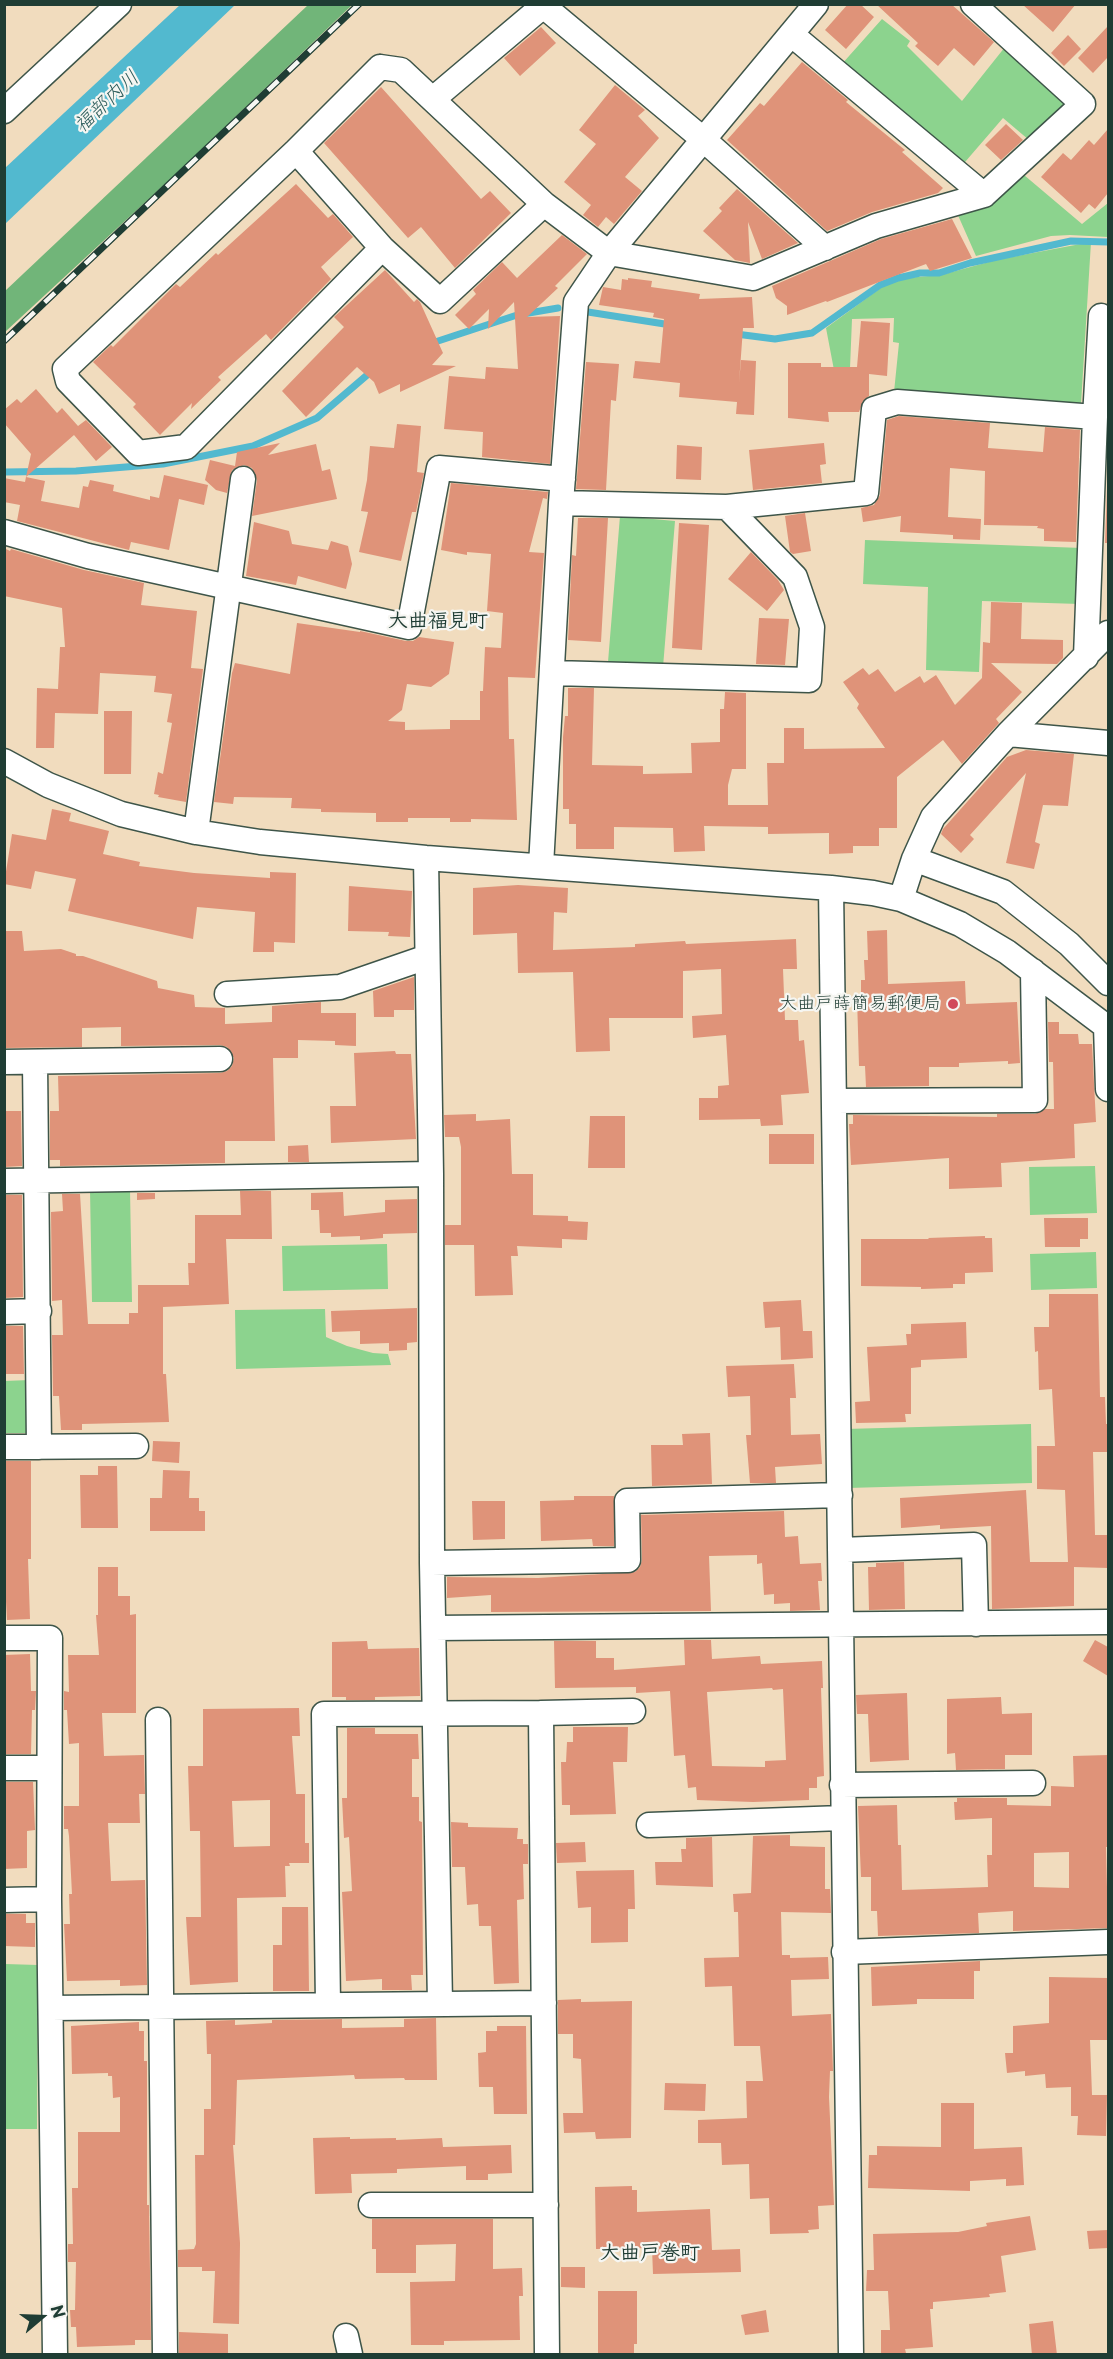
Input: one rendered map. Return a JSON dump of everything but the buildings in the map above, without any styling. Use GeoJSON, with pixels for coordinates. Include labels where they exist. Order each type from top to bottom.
{"type":"FeatureCollection","features":[{"type":"Feature","properties":{"kind":"street"},"geometry":{"type":"LineString","coordinates":[[4,111],[119,4]]}},
{"type":"Feature","properties":{"kind":"street"},"geometry":{"type":"LineString","coordinates":[[541,866],[561,503],[576,302],[609,253],[816,4]]}},
{"type":"Feature","properties":{"kind":"street"},"geometry":{"type":"LineString","coordinates":[[382,248],[186,447],[138,453],[68,381],[65,369],[296,151],[380,67],[401,70],[544,204],[609,253],[753,278],[876,226],[984,195],[1083,104],[973,4]]}},
{"type":"Feature","properties":{"kind":"street"},"geometry":{"type":"LineString","coordinates":[[433,99],[542,5],[704,140],[825,248]]}},
{"type":"Feature","properties":{"kind":"street"},"geometry":{"type":"LineString","coordinates":[[791,34],[984,195]]}},
{"type":"Feature","properties":{"kind":"street"},"geometry":{"type":"LineString","coordinates":[[296,151],[382,248],[440,301],[544,204]]}},
{"type":"Feature","properties":{"kind":"street"},"geometry":{"type":"LineString","coordinates":[[1086,657],[1101,316]]}},
{"type":"Feature","properties":{"kind":"street"},"geometry":{"type":"LineString","coordinates":[[561,503],[728,507],[866,493],[874,409],[897,402],[1095,417]]}},
{"type":"Feature","properties":{"kind":"street"},"geometry":{"type":"LineString","coordinates":[[4,532],[88,556],[409,627],[439,468],[563,479]]}},
{"type":"Feature","properties":{"kind":"street"},"geometry":{"type":"LineString","coordinates":[[196,832],[243,479]]}},
{"type":"Feature","properties":{"kind":"street"},"geometry":{"type":"LineString","coordinates":[[553,673],[809,680],[812,627],[795,577],[728,507]]}},
{"type":"Feature","properties":{"kind":"street"},"geometry":{"type":"LineString","coordinates":[[901,899],[933,817],[1008,734],[1108,633]]}},
{"type":"Feature","properties":{"kind":"street"},"geometry":{"type":"LineString","coordinates":[[1008,734],[1108,743]]}},
{"type":"Feature","properties":{"kind":"street"},"geometry":{"type":"LineString","coordinates":[[4,761],[48,785],[121,814],[196,832],[260,842],[426,858],[831,888],[873,892],[901,899],[960,924],[1007,952],[1107,1027],[1108,1089]]}},
{"type":"Feature","properties":{"kind":"street"},"geometry":{"type":"LineString","coordinates":[[426,858],[431,1173],[432,1563],[440,2003]]}},
{"type":"Feature","properties":{"kind":"street"},"geometry":{"type":"LineString","coordinates":[[915,859],[1003,892],[1069,944],[1108,983]]}},
{"type":"Feature","properties":{"kind":"street"},"geometry":{"type":"LineString","coordinates":[[831,888],[850,2355]]}},
{"type":"Feature","properties":{"kind":"street"},"geometry":{"type":"LineString","coordinates":[[227,993],[339,987],[427,957]]}},
{"type":"Feature","properties":{"kind":"street"},"geometry":{"type":"LineString","coordinates":[[834,1101],[1035,1100],[1033,971]]}},
{"type":"Feature","properties":{"kind":"street"},"geometry":{"type":"LineString","coordinates":[[4,1062],[220,1059]]}},
{"type":"Feature","properties":{"kind":"street"},"geometry":{"type":"LineString","coordinates":[[35,1062],[39,1447]]}},
{"type":"Feature","properties":{"kind":"street"},"geometry":{"type":"LineString","coordinates":[[4,1181],[431,1173]]}},
{"type":"Feature","properties":{"kind":"street"},"geometry":{"type":"LineString","coordinates":[[4,1312],[39,1311]]}},
{"type":"Feature","properties":{"kind":"street"},"geometry":{"type":"LineString","coordinates":[[4,1447],[136,1446]]}},
{"type":"Feature","properties":{"kind":"street"},"geometry":{"type":"LineString","coordinates":[[432,1563],[628,1560],[627,1501],[840,1495]]}},
{"type":"Feature","properties":{"kind":"street"},"geometry":{"type":"LineString","coordinates":[[840,1550],[974,1545],[976,1624]]}},
{"type":"Feature","properties":{"kind":"street"},"geometry":{"type":"LineString","coordinates":[[434,1628],[1108,1622]]}},
{"type":"Feature","properties":{"kind":"street"},"geometry":{"type":"LineString","coordinates":[[4,1638],[50,1638],[49,1899],[55,2355]]}},
{"type":"Feature","properties":{"kind":"street"},"geometry":{"type":"LineString","coordinates":[[328,2004],[324,1714],[633,1711]]}},
{"type":"Feature","properties":{"kind":"street"},"geometry":{"type":"LineString","coordinates":[[541,1713],[547,2355]]}},
{"type":"Feature","properties":{"kind":"street"},"geometry":{"type":"LineString","coordinates":[[158,1720],[165,2355]]}},
{"type":"Feature","properties":{"kind":"street"},"geometry":{"type":"LineString","coordinates":[[4,1768],[49,1768]]}},
{"type":"Feature","properties":{"kind":"street"},"geometry":{"type":"LineString","coordinates":[[842,1785],[1033,1783]]}},
{"type":"Feature","properties":{"kind":"street"},"geometry":{"type":"LineString","coordinates":[[649,1825],[842,1818]]}},
{"type":"Feature","properties":{"kind":"street"},"geometry":{"type":"LineString","coordinates":[[4,1900],[49,1899]]}},
{"type":"Feature","properties":{"kind":"street"},"geometry":{"type":"LineString","coordinates":[[844,1952],[1108,1942]]}},
{"type":"Feature","properties":{"kind":"street"},"geometry":{"type":"LineString","coordinates":[[51,2008],[544,2003]]}},
{"type":"Feature","properties":{"kind":"street"},"geometry":{"type":"LineString","coordinates":[[371,2205],[546,2205]]}},
{"type":"Feature","properties":{"kind":"green space"},"geometry":{"type":"Polygon","coordinates":[[[308,5],[352,5],[179,171],[5,332],[5,291],[308,5]]]}},
{"type":"Feature","properties":{"kind":"green space"},"geometry":{"type":"Polygon","coordinates":[[[882,19],[910,41],[907,46],[962,101],[1005,47],[1072,102],[1029,140],[1003,118],[959,169],[841,65],[882,19]]]}},
{"type":"Feature","properties":{"kind":"green space"},"geometry":{"type":"Polygon","coordinates":[[[1024,175],[1082,224],[1108,203],[1108,237],[1051,236],[976,256],[957,213],[991,201],[1024,175]]]}},
{"type":"Feature","properties":{"kind":"green space"},"geometry":{"type":"Polygon","coordinates":[[[1091,242],[1081,404],[894,392],[899,343],[893,342],[894,318],[852,319],[850,368],[834,370],[826,328],[882,287],[905,278],[941,275],[996,260],[1091,242]]]}},
{"type":"Feature","properties":{"kind":"green space"},"geometry":{"type":"Polygon","coordinates":[[[620,516],[675,521],[663,667],[608,662],[620,516]]]}},
{"type":"Feature","properties":{"kind":"green space"},"geometry":{"type":"Polygon","coordinates":[[[865,540],[1082,548],[1080,604],[982,601],[979,672],[926,670],[928,587],[863,584],[865,540]]]}},
{"type":"Feature","properties":{"kind":"green space"},"geometry":{"type":"Polygon","coordinates":[[[1095,1166],[1097,1213],[1030,1215],[1029,1167],[1095,1166]]]}},
{"type":"Feature","properties":{"kind":"green space"},"geometry":{"type":"Polygon","coordinates":[[[90,1189],[130,1189],[132,1302],[92,1302],[90,1189]]]}},
{"type":"Feature","properties":{"kind":"green space"},"geometry":{"type":"Polygon","coordinates":[[[387,1244],[388,1289],[283,1291],[282,1246],[387,1244]]]}},
{"type":"Feature","properties":{"kind":"green space"},"geometry":{"type":"Polygon","coordinates":[[[1096,1252],[1097,1288],[1031,1290],[1030,1254],[1096,1252]]]}},
{"type":"Feature","properties":{"kind":"green space"},"geometry":{"type":"Polygon","coordinates":[[[325,1309],[326,1337],[347,1346],[373,1353],[388,1354],[391,1365],[236,1369],[235,1310],[325,1309]]]}},
{"type":"Feature","properties":{"kind":"green space"},"geometry":{"type":"Polygon","coordinates":[[[30,1380],[31,1433],[5,1433],[4,1381],[30,1380]]]}},
{"type":"Feature","properties":{"kind":"green space"},"geometry":{"type":"Polygon","coordinates":[[[1031,1424],[1032,1483],[847,1488],[845,1429],[1031,1424]]]}},
{"type":"Feature","properties":{"kind":"green space"},"geometry":{"type":"Polygon","coordinates":[[[5,1964],[38,1965],[37,2129],[5,2129],[5,1964]]]}},
{"type":"Feature","properties":{"kind":"water","name":"福部内川"},"geometry":{"type":"Polygon","coordinates":[[[181,4],[235,5],[5,224],[5,168],[181,4]]]}},
{"type":"Feature","properties":{"kind":"waterway"},"geometry":{"type":"LineString","coordinates":[[736,334],[775,339],[812,333],[880,285],[898,278],[920,273],[939,273],[970,263],[1071,241],[1108,242]]}},
{"type":"Feature","properties":{"kind":"waterway"},"geometry":{"type":"LineString","coordinates":[[429,344],[517,315],[558,308]]}},
{"type":"Feature","properties":{"kind":"waterway"},"geometry":{"type":"LineString","coordinates":[[588,312],[671,325]]}},
{"type":"Feature","properties":{"kind":"waterway"},"geometry":{"type":"LineString","coordinates":[[5,472],[76,471],[163,464],[253,446],[317,418],[373,370]]}},
{"type":"Feature","properties":{"kind":"railway"},"geometry":{"type":"LineString","coordinates":[[4,341],[359,4]]}},
{"type":"Feature","properties":{"kind":"place","name":"大曲戸蒔簡易郵便局"},"geometry":{"type":"Point","coordinates":[953,1004]}},
{"type":"Feature","properties":{"kind":"district","name":"大曲福見町"},"geometry":{"type":"Point","coordinates":[438,621]}},
{"type":"Feature","properties":{"kind":"district","name":"大曲戸巻町"},"geometry":{"type":"Point","coordinates":[650,2253]}}]}
